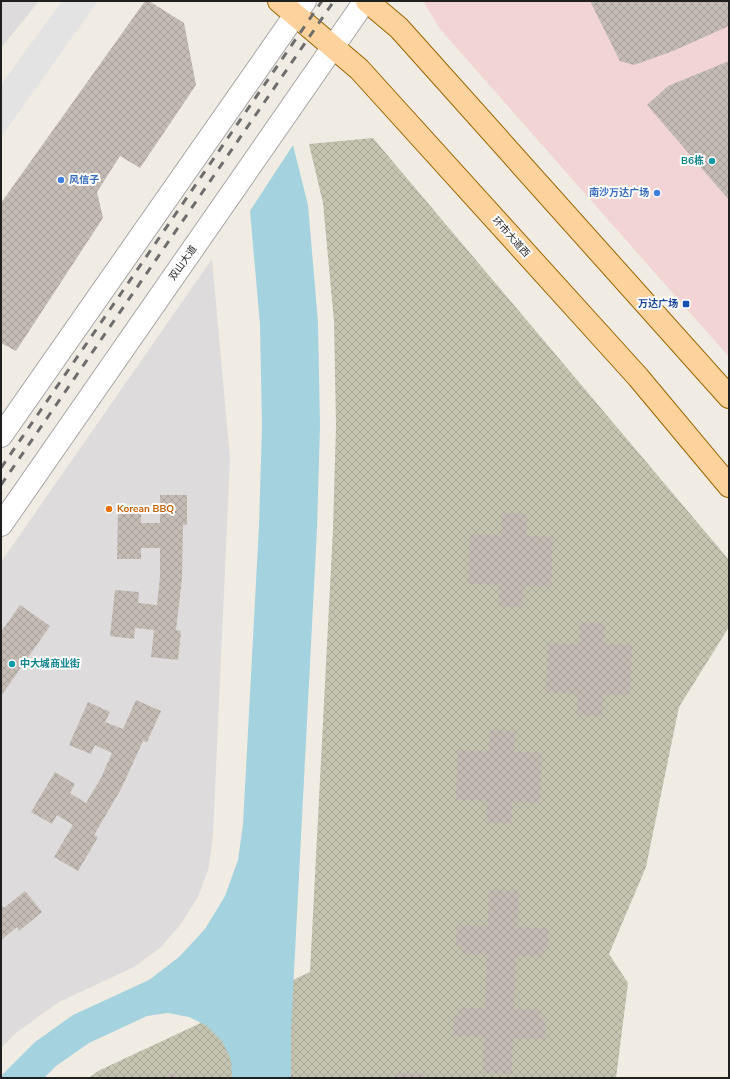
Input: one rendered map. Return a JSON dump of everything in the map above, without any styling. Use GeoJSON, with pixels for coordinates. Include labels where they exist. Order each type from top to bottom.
{"type":"FeatureCollection","features":[{"type":"Feature","properties":{"kind":"main road","name":"环市大道西"},"geometry":{"type":"LineString","coordinates":[[279,1],[300,8],[333,47],[359,69],[627,365],[729,486]]}},
{"type":"Feature","properties":{"kind":"main road"},"geometry":{"type":"LineString","coordinates":[[366,1],[400,28],[729,397]]}},
{"type":"Feature","properties":{"kind":"street","name":"双山大道"},"geometry":{"type":"LineString","coordinates":[[1,525],[366,1]]}},
{"type":"Feature","properties":{"kind":"street"},"geometry":{"type":"LineString","coordinates":[[1,436],[300,8]]}},
{"type":"Feature","properties":{"kind":"shaded area"},"geometry":{"type":"Polygon","coordinates":[[[1,1],[39,1],[1,48],[1,1]]]}},
{"type":"Feature","properties":{"kind":"shaded area"},"geometry":{"type":"Polygon","coordinates":[[[62,1],[98,1],[1,137],[1,85],[62,1]]]}},
{"type":"Feature","properties":{"kind":"shaded area","name":"南沙万达广场"},"geometry":{"type":"Polygon","coordinates":[[[423,1],[729,1],[729,357],[440,29],[423,1]]]}},
{"type":"Feature","properties":{"kind":"shaded area"},"geometry":{"type":"Polygon","coordinates":[[[373,138],[729,560],[729,627],[679,707],[646,867],[609,954],[628,983],[616,1078],[89,1078],[98,1071],[310,972],[333,529],[336,426],[334,321],[323,203],[309,144],[373,138]]]}},
{"type":"Feature","properties":{"kind":"shaded area"},"geometry":{"type":"Polygon","coordinates":[[[212,259],[230,459],[213,835],[209,867],[198,897],[181,924],[160,948],[134,967],[59,1002],[17,1032],[1,1048],[1,562],[212,259]]]}},
{"type":"Feature","properties":{"kind":"water"},"geometry":{"type":"Polygon","coordinates":[[[293,145],[308,205],[318,322],[320,426],[317,529],[291,1030],[291,1078],[232,1078],[231,1060],[222,1041],[207,1026],[189,1017],[168,1013],[147,1016],[89,1043],[56,1066],[44,1078],[1,1078],[3,1074],[35,1042],[73,1015],[149,980],[179,957],[205,929],[225,896],[238,860],[243,824],[259,526],[262,426],[260,325],[250,211],[293,145]]]}},
{"type":"Feature","properties":{"kind":"building","name":"风信子"},"geometry":{"type":"Polygon","coordinates":[[[145,1],[149,1],[184,23],[196,85],[140,168],[120,156],[97,192],[103,218],[16,351],[1,343],[1,203],[145,1]]]}},
{"type":"Feature","properties":{"kind":"building"},"geometry":{"type":"Polygon","coordinates":[[[590,1],[729,1],[729,26],[673,51],[634,65],[620,61],[590,1]]]}},
{"type":"Feature","properties":{"kind":"building","name":"B6栋"},"geometry":{"type":"Polygon","coordinates":[[[729,61],[729,200],[647,105],[668,86],[729,61]]]}},
{"type":"Feature","properties":{"kind":"building"},"geometry":{"type":"Polygon","coordinates":[[[160,495],[187,495],[187,525],[183,525],[182,578],[176,630],[181,631],[178,660],[151,657],[154,630],[135,628],[134,639],[110,636],[115,590],[139,592],[138,603],[157,605],[160,577],[160,548],[141,548],[141,559],[117,559],[118,512],[141,512],[141,523],[160,523],[160,495]]]}},
{"type":"Feature","properties":{"kind":"building"},"geometry":{"type":"Polygon","coordinates":[[[502,514],[527,514],[526,536],[553,537],[551,587],[524,586],[523,607],[499,606],[499,585],[468,584],[470,534],[501,535],[502,514]]]}},
{"type":"Feature","properties":{"kind":"building","name":"中大城商业街"},"geometry":{"type":"Polygon","coordinates":[[[20,605],[50,626],[1,696],[1,632],[20,605]]]}},
{"type":"Feature","properties":{"kind":"building"},"geometry":{"type":"Polygon","coordinates":[[[580,622],[605,623],[604,644],[632,645],[630,695],[603,694],[602,716],[577,715],[578,694],[546,692],[548,643],[580,644],[580,622]]]}},
{"type":"Feature","properties":{"kind":"building"},"geometry":{"type":"Polygon","coordinates":[[[136,700],[161,711],[147,742],[143,741],[121,789],[94,835],[98,837],[78,871],[54,857],[73,825],[57,815],[52,824],[31,812],[55,772],[75,784],[70,793],[86,803],[101,778],[112,753],[95,745],[91,754],[69,745],[88,702],[110,712],[105,722],[123,729],[136,700]]]}},
{"type":"Feature","properties":{"kind":"building"},"geometry":{"type":"Polygon","coordinates":[[[490,730],[515,731],[514,752],[542,753],[540,803],[512,802],[511,823],[487,822],[487,801],[456,800],[458,750],[489,751],[490,730]]]}},
{"type":"Feature","properties":{"kind":"building"},"geometry":{"type":"Polygon","coordinates":[[[489,890],[519,891],[517,927],[548,928],[548,949],[543,949],[542,957],[516,956],[514,1009],[540,1010],[540,1018],[545,1018],[545,1039],[513,1038],[512,1074],[483,1073],[484,1037],[453,1036],[454,1015],[459,1015],[459,1007],[485,1008],[487,955],[462,954],[462,946],[456,946],[457,925],[488,926],[489,890]]]}},
{"type":"Feature","properties":{"kind":"building"},"geometry":{"type":"Polygon","coordinates":[[[25,891],[42,912],[19,931],[17,927],[1,940],[1,905],[4,908],[25,891]]]}},
{"type":"Feature","properties":{"kind":"building"},"geometry":{"type":"Polygon","coordinates":[[[176,1073],[177,1078],[160,1078],[176,1073]]]}},
{"type":"Feature","properties":{"kind":"building"},"geometry":{"type":"Polygon","coordinates":[[[396,1073],[425,1074],[425,1078],[396,1078],[396,1073]]]}},
{"type":"Feature","properties":{"kind":"railway"},"geometry":{"type":"LineString","coordinates":[[1,468],[322,1]]}},
{"type":"Feature","properties":{"kind":"railway"},"geometry":{"type":"LineString","coordinates":[[1,485],[334,1]]}},
{"type":"Feature","properties":{"kind":"place","name":"B6栋"},"geometry":{"type":"Point","coordinates":[712,161]}},
{"type":"Feature","properties":{"kind":"place","name":"风信子"},"geometry":{"type":"Point","coordinates":[61,180]}},
{"type":"Feature","properties":{"kind":"place","name":"南沙万达广场"},"geometry":{"type":"Point","coordinates":[657,193]}},
{"type":"Feature","properties":{"kind":"place","name":"万达广场"},"geometry":{"type":"Point","coordinates":[686,304]}},
{"type":"Feature","properties":{"kind":"place","name":"Korean BBQ"},"geometry":{"type":"Point","coordinates":[109,509]}},
{"type":"Feature","properties":{"kind":"place","name":"中大城商业街"},"geometry":{"type":"Point","coordinates":[12,664]}}]}
